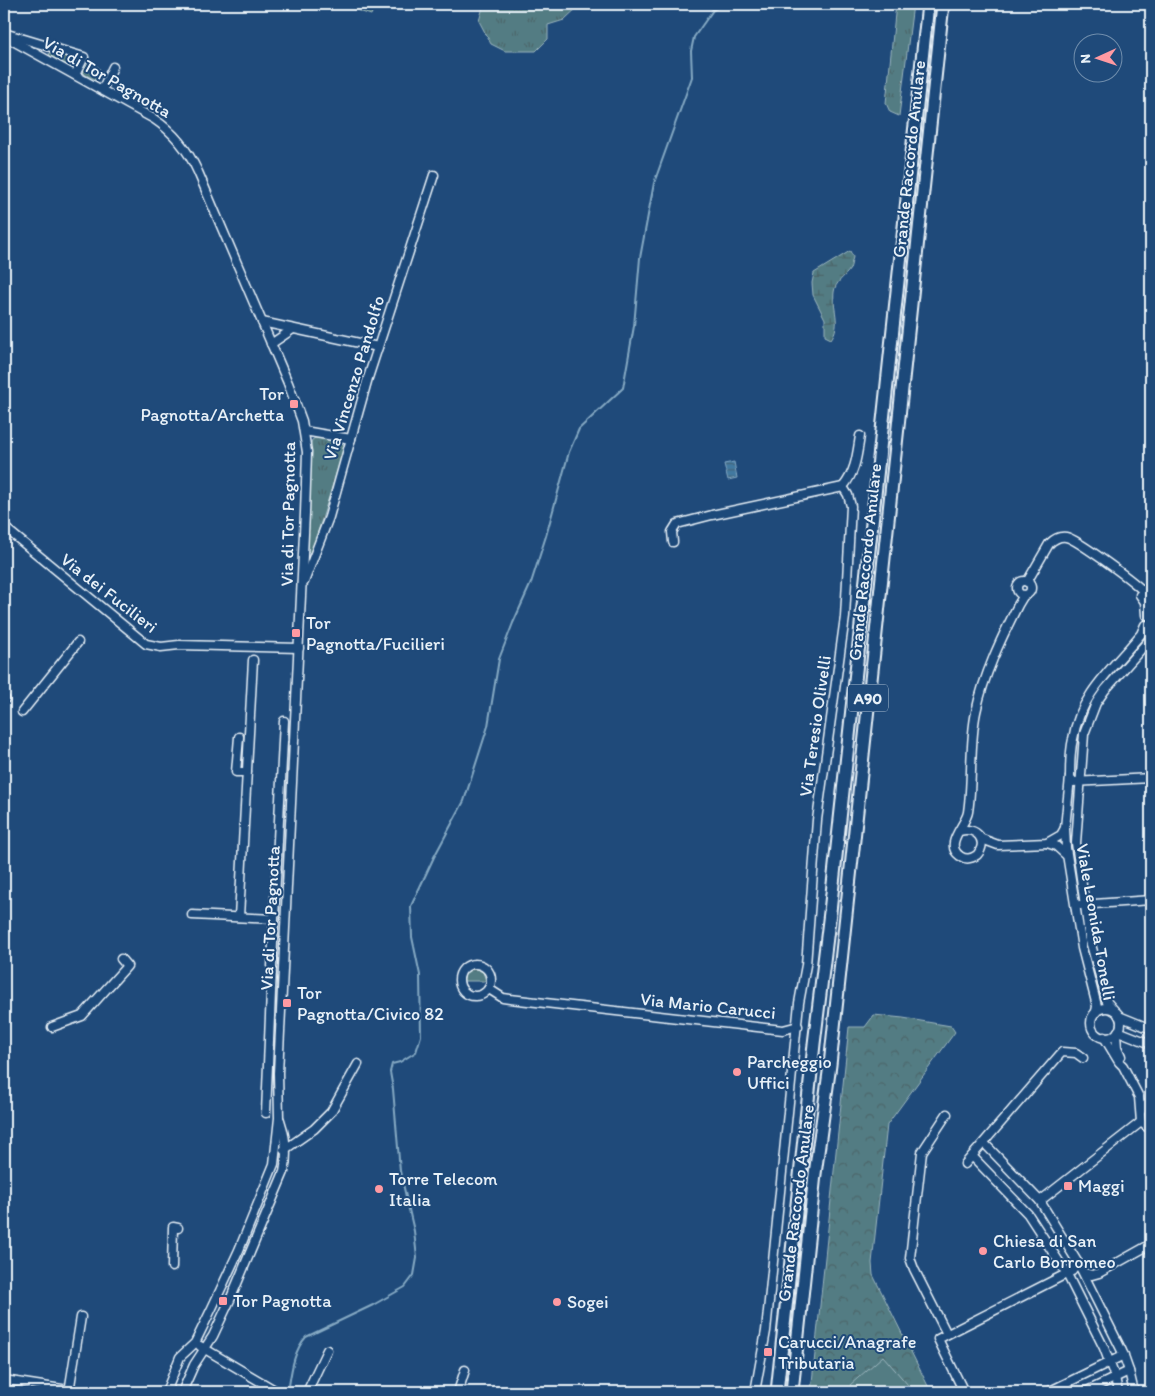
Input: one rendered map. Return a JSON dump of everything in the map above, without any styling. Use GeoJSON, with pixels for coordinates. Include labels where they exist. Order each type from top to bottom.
{"type":"FeatureCollection","features":[{"type":"Feature","properties":{"kind":"highway","name":"Grande Raccordo Anulare"},"geometry":{"type":"LineString","coordinates":[[777,1392],[928,4]]}},
{"type":"Feature","properties":{"kind":"highway","name":"Grande Raccordo Anulare"},"geometry":{"type":"LineString","coordinates":[[792,1392],[815,1174],[830,1065],[943,4]]}},
{"type":"Feature","properties":{"kind":"street"},"geometry":{"type":"LineString","coordinates":[[4,34],[84,57],[75,75]]}},
{"type":"Feature","properties":{"kind":"street","name":"Via di Tor Pagnotta"},"geometry":{"type":"LineString","coordinates":[[4,34],[160,123],[185,147],[198,172],[299,410],[304,431],[307,469],[278,1073],[279,1118],[276,1158],[239,1250],[195,1343],[180,1357],[166,1392]]}},
{"type":"Feature","properties":{"kind":"street"},"geometry":{"type":"LineString","coordinates":[[102,90],[113,67]]}},
{"type":"Feature","properties":{"kind":"street","name":"Via Vincenzo Pandolfo"},"geometry":{"type":"LineString","coordinates":[[301,589],[329,517],[378,347],[434,175]]}},
{"type":"Feature","properties":{"kind":"street"},"geometry":{"type":"LineString","coordinates":[[262,322],[378,347]]}},
{"type":"Feature","properties":{"kind":"street"},"geometry":{"type":"LineString","coordinates":[[271,344],[293,328]]}},
{"type":"Feature","properties":{"kind":"street"},"geometry":{"type":"LineString","coordinates":[[304,431],[351,439]]}},
{"type":"Feature","properties":{"kind":"street"},"geometry":{"type":"LineString","coordinates":[[672,542],[672,532],[677,524],[843,486],[855,468],[860,436]]}},
{"type":"Feature","properties":{"kind":"street","name":"Via Teresio Olivelli"},"geometry":{"type":"LineString","coordinates":[[798,1026],[799,1003],[807,959],[817,820],[845,617],[851,506],[843,486]]}},
{"type":"Feature","properties":{"kind":"street","name":"Via dei Fucilieri"},"geometry":{"type":"LineString","coordinates":[[4,527],[146,644],[162,647],[180,645],[299,648]]}},
{"type":"Feature","properties":{"kind":"street"},"geometry":{"type":"LineString","coordinates":[[1065,828],[1061,835],[1048,843],[998,845],[981,851],[972,858],[967,859],[957,854],[953,842],[968,813],[970,763],[976,713],[988,669],[1022,595],[1030,591],[1030,586],[1027,582],[1049,544],[1054,539],[1070,538],[1128,579],[1136,587],[1145,602],[1149,612],[1145,625],[1151,634]]}},
{"type":"Feature","properties":{"kind":"street"},"geometry":{"type":"LineString","coordinates":[[1136,587],[1140,588],[1151,603]]}},
{"type":"Feature","properties":{"kind":"street","name":"Viale Leonida Tonelli"},"geometry":{"type":"LineString","coordinates":[[1096,1012],[1097,1006],[1082,948],[1067,856],[1065,828],[1073,738],[1079,714],[1087,698],[1141,634],[1145,625]]}},
{"type":"Feature","properties":{"kind":"street","name":"Viale Leonida Tonelli"},"geometry":{"type":"LineString","coordinates":[[1116,1013],[1107,1002],[1090,941],[1076,843],[1084,734],[1096,703],[1105,690],[1151,638]]}},
{"type":"Feature","properties":{"kind":"street"},"geometry":{"type":"LineString","coordinates":[[22,712],[78,642]]}},
{"type":"Feature","properties":{"kind":"street"},"geometry":{"type":"LineString","coordinates":[[239,917],[253,660]]}},
{"type":"Feature","properties":{"kind":"street"},"geometry":{"type":"LineString","coordinates":[[266,1113],[284,721]]}},
{"type":"Feature","properties":{"kind":"street"},"geometry":{"type":"LineString","coordinates":[[239,737],[236,772],[247,772]]}},
{"type":"Feature","properties":{"kind":"street"},"geometry":{"type":"LineString","coordinates":[[1070,777],[1073,782],[1151,778]]}},
{"type":"Feature","properties":{"kind":"street"},"geometry":{"type":"LineString","coordinates":[[968,813],[975,831],[982,839],[998,845]]}},
{"type":"Feature","properties":{"kind":"street"},"geometry":{"type":"LineString","coordinates":[[960,831],[975,831]]}},
{"type":"Feature","properties":{"kind":"street"},"geometry":{"type":"LineString","coordinates":[[981,851],[982,839]]}},
{"type":"Feature","properties":{"kind":"street"},"geometry":{"type":"LineString","coordinates":[[1048,843],[1061,850],[1067,856]]}},
{"type":"Feature","properties":{"kind":"street"},"geometry":{"type":"LineString","coordinates":[[1074,902],[1079,905],[1085,905],[1151,900]]}},
{"type":"Feature","properties":{"kind":"street"},"geometry":{"type":"LineString","coordinates":[[192,915],[274,919]]}},
{"type":"Feature","properties":{"kind":"street"},"geometry":{"type":"LineString","coordinates":[[52,1027],[82,1016],[128,966],[120,959]]}},
{"type":"Feature","properties":{"kind":"street"},"geometry":{"type":"LineString","coordinates":[[472,964],[484,966],[491,976],[489,988],[480,996],[474,996],[462,991],[458,978],[461,970],[465,966],[472,964]]}},
{"type":"Feature","properties":{"kind":"street","name":"Via Mario Carucci"},"geometry":{"type":"LineString","coordinates":[[489,988],[503,998],[515,1000],[783,1030],[798,1026],[766,1330],[756,1392]]}},
{"type":"Feature","properties":{"kind":"street"},"geometry":{"type":"LineString","coordinates":[[1151,1029],[1104,1008],[1096,1012],[1092,1026],[1096,1033],[1104,1037],[1122,1065],[1139,1097],[1141,1122],[1151,1128]]}},
{"type":"Feature","properties":{"kind":"street"},"geometry":{"type":"LineString","coordinates":[[1116,1013],[1121,1024],[1117,1032],[1117,1047],[1122,1058],[1122,1065]]}},
{"type":"Feature","properties":{"kind":"street"},"geometry":{"type":"LineString","coordinates":[[1104,1037],[1117,1032],[1151,1044]]}},
{"type":"Feature","properties":{"kind":"street"},"geometry":{"type":"LineString","coordinates":[[965,1164],[1062,1052],[1076,1053],[1083,1058]]}},
{"type":"Feature","properties":{"kind":"street"},"geometry":{"type":"LineString","coordinates":[[276,1158],[286,1148],[318,1125],[331,1112],[358,1064]]}},
{"type":"Feature","properties":{"kind":"street"},"geometry":{"type":"LineString","coordinates":[[1139,1097],[1150,1104],[1141,1111]]}},
{"type":"Feature","properties":{"kind":"street"},"geometry":{"type":"LineString","coordinates":[[947,1114],[922,1152],[910,1258],[947,1334]]}},
{"type":"Feature","properties":{"kind":"street","name":"Via di Tor Pagnotta"},"geometry":{"type":"LineString","coordinates":[[182,1392],[194,1365],[213,1336],[230,1300],[284,1172],[285,1135],[279,1118]]}},
{"type":"Feature","properties":{"kind":"street"},"geometry":{"type":"LineString","coordinates":[[1040,1201],[1141,1122]]}},
{"type":"Feature","properties":{"kind":"street"},"geometry":{"type":"LineString","coordinates":[[984,1144],[1040,1201],[1078,1263],[1124,1355],[1134,1392]]}},
{"type":"Feature","properties":{"kind":"street"},"geometry":{"type":"LineString","coordinates":[[972,1156],[1028,1214],[1066,1274],[1110,1361],[1118,1392]]}},
{"type":"Feature","properties":{"kind":"street"},"geometry":{"type":"LineString","coordinates":[[172,1267],[173,1228],[178,1228]]}},
{"type":"Feature","properties":{"kind":"street"},"geometry":{"type":"LineString","coordinates":[[1084,1273],[1099,1273],[1151,1244]]}},
{"type":"Feature","properties":{"kind":"street"},"geometry":{"type":"LineString","coordinates":[[964,1392],[938,1339],[1066,1274],[1073,1270],[1078,1263]]}},
{"type":"Feature","properties":{"kind":"street"},"geometry":{"type":"LineString","coordinates":[[1074,1288],[1080,1282],[1088,1281]]}},
{"type":"Feature","properties":{"kind":"street"},"geometry":{"type":"LineString","coordinates":[[69,1391],[81,1317]]}},
{"type":"Feature","properties":{"kind":"street"},"geometry":{"type":"LineString","coordinates":[[195,1343],[278,1392]]}},
{"type":"Feature","properties":{"kind":"street"},"geometry":{"type":"LineString","coordinates":[[308,1392],[327,1350]]}},
{"type":"Feature","properties":{"kind":"street"},"geometry":{"type":"LineString","coordinates":[[1048,1392],[1124,1355]]}},
{"type":"Feature","properties":{"kind":"street"},"geometry":{"type":"LineString","coordinates":[[458,1392],[465,1370]]}},
{"type":"Feature","properties":{"kind":"street"},"geometry":{"type":"LineString","coordinates":[[1081,1376],[1087,1391],[1129,1371]]}},
{"type":"Feature","properties":{"kind":"street"},"geometry":{"type":"LineString","coordinates":[[4,1380],[81,1392]]}},
{"type":"Feature","properties":{"kind":"green space"},"geometry":{"type":"Polygon","coordinates":[[[355,4],[375,5],[371,15],[353,9],[355,4]]]}},
{"type":"Feature","properties":{"kind":"green space"},"geometry":{"type":"Polygon","coordinates":[[[484,4],[581,4],[564,20],[548,25],[548,39],[536,51],[505,51],[491,44],[479,21],[484,4]]]}},
{"type":"Feature","properties":{"kind":"green space"},"geometry":{"type":"Polygon","coordinates":[[[896,4],[913,4],[899,116],[890,112],[886,103],[896,4]]]}},
{"type":"Feature","properties":{"kind":"green space"},"geometry":{"type":"Polygon","coordinates":[[[52,52],[76,59],[73,68],[50,56],[49,53],[52,52]]]}},
{"type":"Feature","properties":{"kind":"green space"},"geometry":{"type":"Polygon","coordinates":[[[88,63],[98,67],[102,73],[98,81],[82,73],[88,63]]]}},
{"type":"Feature","properties":{"kind":"green space"},"geometry":{"type":"Polygon","coordinates":[[[850,251],[853,257],[850,269],[838,282],[834,292],[836,328],[831,339],[825,336],[825,319],[813,295],[812,283],[814,273],[850,251]]]}},
{"type":"Feature","properties":{"kind":"green space"},"geometry":{"type":"Polygon","coordinates":[[[315,438],[342,443],[345,446],[310,553],[307,550],[311,468],[310,447],[312,440],[315,438]]]}},
{"type":"Feature","properties":{"kind":"green space"},"geometry":{"type":"Polygon","coordinates":[[[474,968],[483,972],[486,981],[463,981],[466,972],[474,968]]]}},
{"type":"Feature","properties":{"kind":"green space"},"geometry":{"type":"Polygon","coordinates":[[[874,1015],[951,1026],[955,1032],[887,1125],[872,1263],[873,1275],[931,1392],[811,1392],[849,1027],[865,1027],[874,1015]]]}},
{"type":"Feature","properties":{"kind":"green space"},"geometry":{"type":"Polygon","coordinates":[[[883,1356],[914,1392],[856,1392],[850,1385],[883,1356]]]}},
{"type":"Feature","properties":{"kind":"water"},"geometry":{"type":"Polygon","coordinates":[[[734,462],[737,478],[728,480],[724,464],[734,462]]]}},
{"type":"Feature","properties":{"kind":"waterway"},"geometry":{"type":"LineString","coordinates":[[710,4],[713,10]]}},
{"type":"Feature","properties":{"kind":"waterway"},"geometry":{"type":"LineString","coordinates":[[288,1392],[295,1356],[306,1337],[373,1305],[405,1287],[414,1275],[417,1258],[414,1231],[400,1171],[390,1072],[392,1064],[400,1062],[416,1052],[421,1036],[420,975],[412,937],[411,906],[434,857],[464,801],[488,726],[499,659],[531,583],[569,452],[579,429],[623,388],[634,326],[640,258],[654,183],[692,77],[691,51],[694,37],[713,10],[724,4]]}},
{"type":"Feature","properties":{"kind":"place","name":"Tor Pagnotta/Archetta"},"geometry":{"type":"Point","coordinates":[294,404]}},
{"type":"Feature","properties":{"kind":"place","name":"Tor Pagnotta/Fucilieri"},"geometry":{"type":"Point","coordinates":[296,633]}},
{"type":"Feature","properties":{"kind":"place","name":"Tor Pagnotta/Civico 82"},"geometry":{"type":"Point","coordinates":[287,1003]}},
{"type":"Feature","properties":{"kind":"place","name":"Parcheggio Uffici"},"geometry":{"type":"Point","coordinates":[737,1072]}},
{"type":"Feature","properties":{"kind":"place","name":"Maggi"},"geometry":{"type":"Point","coordinates":[1068,1186]}},
{"type":"Feature","properties":{"kind":"place","name":"Torre Telecom Italia"},"geometry":{"type":"Point","coordinates":[379,1189]}},
{"type":"Feature","properties":{"kind":"place","name":"Chiesa di San Carlo Borromeo"},"geometry":{"type":"Point","coordinates":[983,1251]}},
{"type":"Feature","properties":{"kind":"place","name":"Tor Pagnotta"},"geometry":{"type":"Point","coordinates":[223,1301]}},
{"type":"Feature","properties":{"kind":"place","name":"Sogei"},"geometry":{"type":"Point","coordinates":[557,1302]}},
{"type":"Feature","properties":{"kind":"place","name":"Carucci/Anagrafe Tributaria"},"geometry":{"type":"Point","coordinates":[768,1352]}}]}
